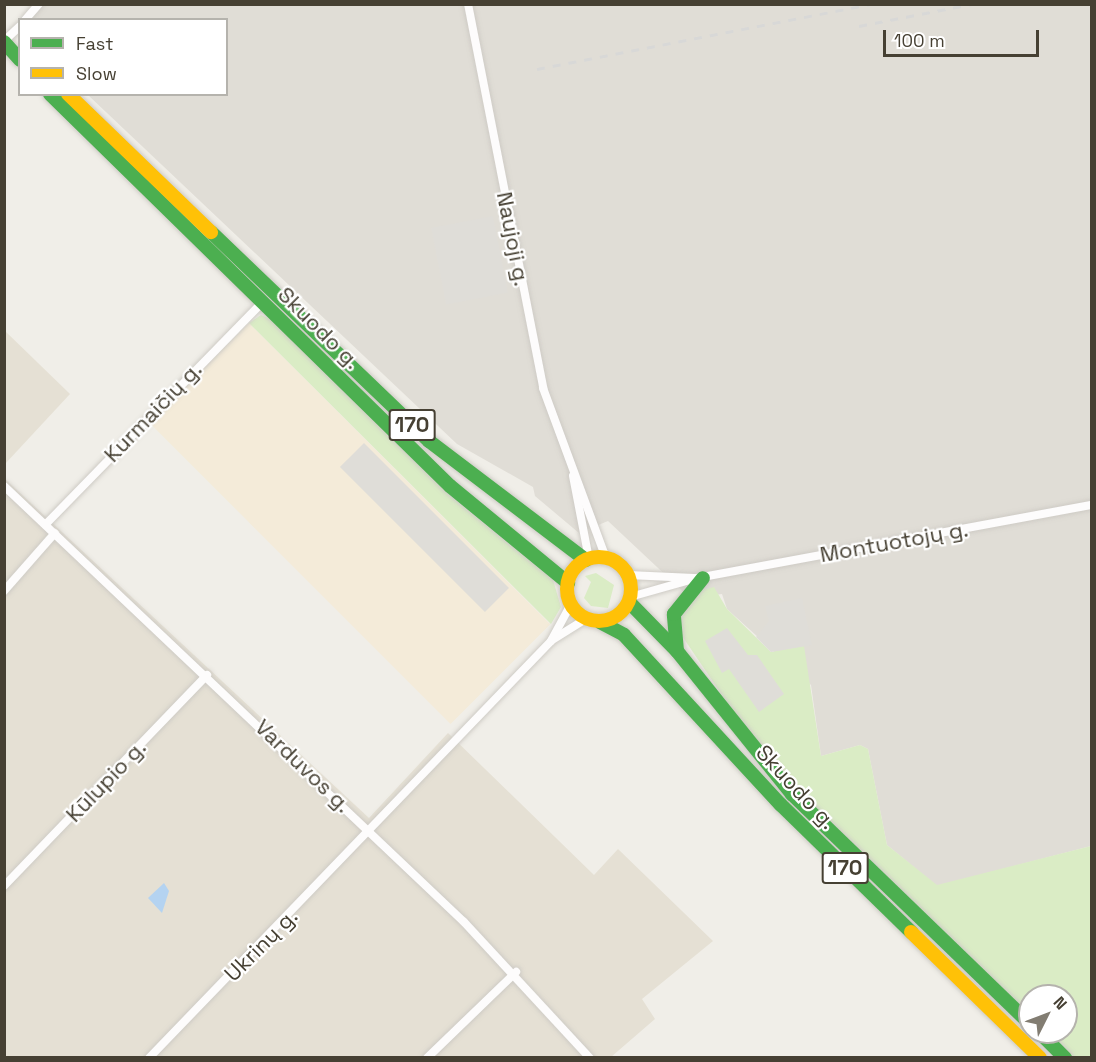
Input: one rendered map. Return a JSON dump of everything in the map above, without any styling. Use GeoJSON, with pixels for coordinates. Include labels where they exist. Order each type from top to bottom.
{"type":"FeatureCollection","features":[{"type":"Feature","properties":{"kind":"main road"},"geometry":{"type":"LineString","coordinates":[[4,42],[18,52]]}},
{"type":"Feature","properties":{"kind":"main road"},"geometry":{"type":"LineString","coordinates":[[4,42],[18,58]]}},
{"type":"Feature","properties":{"kind":"main road","name":"Skuodo g."},"geometry":{"type":"LineString","coordinates":[[52,96],[450,486],[568,583]]}},
{"type":"Feature","properties":{"kind":"main road","name":"Skuodo g."},"geometry":{"type":"LineString","coordinates":[[70,96],[429,441],[588,559]]}},
{"type":"Feature","properties":{"kind":"main road"},"geometry":{"type":"LineString","coordinates":[[606,558],[628,575],[630,600],[620,614],[593,620],[571,604],[568,583],[588,559],[606,558]]}},
{"type":"Feature","properties":{"kind":"main road"},"geometry":{"type":"LineString","coordinates":[[677,651],[674,614],[700,578]]}},
{"type":"Feature","properties":{"kind":"main road","name":"Skuodo g."},"geometry":{"type":"LineString","coordinates":[[630,600],[677,651],[792,794],[1018,1012]]}},
{"type":"Feature","properties":{"kind":"main road","name":"Skuodo g."},"geometry":{"type":"LineString","coordinates":[[593,620],[624,635],[659,669],[781,806],[1040,1058]]}},
{"type":"Feature","properties":{"kind":"street"},"geometry":{"type":"LineString","coordinates":[[27,18],[39,4]]}},
{"type":"Feature","properties":{"kind":"street","name":"Naujoji g."},"geometry":{"type":"LineString","coordinates":[[468,4],[543,388],[606,558]]}},
{"type":"Feature","properties":{"kind":"street"},"geometry":{"type":"LineString","coordinates":[[4,42],[18,28]]}},
{"type":"Feature","properties":{"kind":"street","name":"Kurmaičių g."},"geometry":{"type":"LineString","coordinates":[[46,524],[263,302]]}},
{"type":"Feature","properties":{"kind":"street","name":"Naujoji g."},"geometry":{"type":"LineString","coordinates":[[572,469],[588,559]]}},
{"type":"Feature","properties":{"kind":"street","name":"Varduvos g."},"geometry":{"type":"LineString","coordinates":[[4,486],[372,831],[516,972],[590,1058]]}},
{"type":"Feature","properties":{"kind":"street","name":"Montuotojų g."},"geometry":{"type":"LineString","coordinates":[[630,600],[700,578],[1092,505]]}},
{"type":"Feature","properties":{"kind":"street"},"geometry":{"type":"LineString","coordinates":[[4,591],[55,533]]}},
{"type":"Feature","properties":{"kind":"street","name":"Montuotojų g."},"geometry":{"type":"LineString","coordinates":[[628,575],[700,578]]}},
{"type":"Feature","properties":{"kind":"street"},"geometry":{"type":"LineString","coordinates":[[551,641],[571,604]]}},
{"type":"Feature","properties":{"kind":"street"},"geometry":{"type":"LineString","coordinates":[[551,641],[593,620]]}},
{"type":"Feature","properties":{"kind":"street","name":"Ukrinų g."},"geometry":{"type":"LineString","coordinates":[[149,1058],[372,831],[551,641]]}},
{"type":"Feature","properties":{"kind":"street","name":"Kūlupio g."},"geometry":{"type":"LineString","coordinates":[[4,886],[207,675]]}},
{"type":"Feature","properties":{"kind":"street"},"geometry":{"type":"LineString","coordinates":[[427,1058],[516,972]]}},
{"type":"Feature","properties":{"kind":"shaded area"},"geometry":{"type":"Polygon","coordinates":[[[39,4],[1091,5],[1091,846],[937,886],[887,845],[868,749],[860,745],[821,756],[811,685],[727,609],[722,594],[690,598],[608,521],[579,533],[535,496],[533,487],[457,444],[89,96],[228,96],[228,18],[27,18],[39,4]]]}},
{"type":"Feature","properties":{"kind":"shaded area"},"geometry":{"type":"Polygon","coordinates":[[[493,216],[508,293],[446,305],[431,228],[493,216]]]}},
{"type":"Feature","properties":{"kind":"shaded area"},"geometry":{"type":"Polygon","coordinates":[[[249,323],[550,624],[451,724],[149,423],[249,323]]]}},
{"type":"Feature","properties":{"kind":"shaded area"},"geometry":{"type":"Polygon","coordinates":[[[4,330],[70,394],[5,464],[4,464],[4,330]]]}},
{"type":"Feature","properties":{"kind":"shaded area"},"geometry":{"type":"Polygon","coordinates":[[[364,443],[509,588],[485,612],[340,467],[364,443]]]}},
{"type":"Feature","properties":{"kind":"shaded area"},"geometry":{"type":"Polygon","coordinates":[[[4,478],[369,818],[448,733],[594,875],[618,849],[713,941],[642,999],[655,1019],[611,1057],[5,1057],[4,478]]]}},
{"type":"Feature","properties":{"kind":"shaded area"},"geometry":{"type":"Polygon","coordinates":[[[802,598],[812,645],[771,652],[756,637],[769,621],[765,606],[802,598]]]}},
{"type":"Feature","properties":{"kind":"shaded area"},"geometry":{"type":"Polygon","coordinates":[[[727,628],[748,655],[757,655],[784,694],[759,712],[729,669],[722,673],[705,641],[727,628]]]}},
{"type":"Feature","properties":{"kind":"green space"},"geometry":{"type":"Polygon","coordinates":[[[261,315],[272,320],[455,500],[553,580],[561,607],[551,624],[249,323],[261,315]]]}},
{"type":"Feature","properties":{"kind":"green space"},"geometry":{"type":"Polygon","coordinates":[[[596,573],[614,585],[608,608],[591,606],[584,598],[591,582],[585,576],[596,573]]]}},
{"type":"Feature","properties":{"kind":"green space"},"geometry":{"type":"Polygon","coordinates":[[[714,587],[727,609],[771,652],[804,646],[821,756],[860,745],[868,749],[887,845],[937,885],[1091,846],[1091,1057],[1073,1057],[1059,1044],[1078,1044],[1078,984],[1018,984],[1018,1004],[807,799],[743,726],[678,630],[681,609],[699,591],[714,587]]]}},
{"type":"Feature","properties":{"kind":"water"},"geometry":{"type":"Polygon","coordinates":[[[164,883],[169,891],[162,913],[148,898],[164,883]]]}},
{"type":"Feature","properties":{"kind":"railway"},"geometry":{"type":"LineString","coordinates":[[537,69],[871,4]]}},
{"type":"Feature","properties":{"kind":"railway"},"geometry":{"type":"LineString","coordinates":[[859,26],[972,4]]}},
{"type":"Feature","properties":{"kind":"traffic: fast"},"geometry":{"type":"LineString","coordinates":[[4,42],[18,58]]}},
{"type":"Feature","properties":{"kind":"traffic: fast"},"geometry":{"type":"LineString","coordinates":[[52,96],[450,486],[568,583]]}},
{"type":"Feature","properties":{"kind":"traffic: fast"},"geometry":{"type":"LineString","coordinates":[[211,232],[429,441],[586,560]]}},
{"type":"Feature","properties":{"kind":"traffic: fast"},"geometry":{"type":"LineString","coordinates":[[677,651],[674,614],[703,578]]}},
{"type":"Feature","properties":{"kind":"traffic: fast"},"geometry":{"type":"LineString","coordinates":[[629,602],[677,651],[792,794],[1018,1012]]}},
{"type":"Feature","properties":{"kind":"traffic: fast"},"geometry":{"type":"LineString","coordinates":[[600,622],[624,635],[781,805],[911,932]]}},
{"type":"Feature","properties":{"kind":"traffic: fast"},"geometry":{"type":"LineString","coordinates":[[1051,1044],[1065,1058]]}},
{"type":"Feature","properties":{"kind":"traffic: slow"},"geometry":{"type":"LineString","coordinates":[[70,96],[211,232]]}},
{"type":"Feature","properties":{"kind":"traffic: slow"},"geometry":{"type":"LineString","coordinates":[[599,557],[611,559],[622,566],[629,577],[631,589],[629,601],[622,612],[611,619],[599,621],[587,619],[576,612],[569,601],[567,589],[569,577],[576,566],[587,559],[599,557]]}},
{"type":"Feature","properties":{"kind":"traffic: slow"},"geometry":{"type":"LineString","coordinates":[[911,932],[1040,1058]]}}]}
